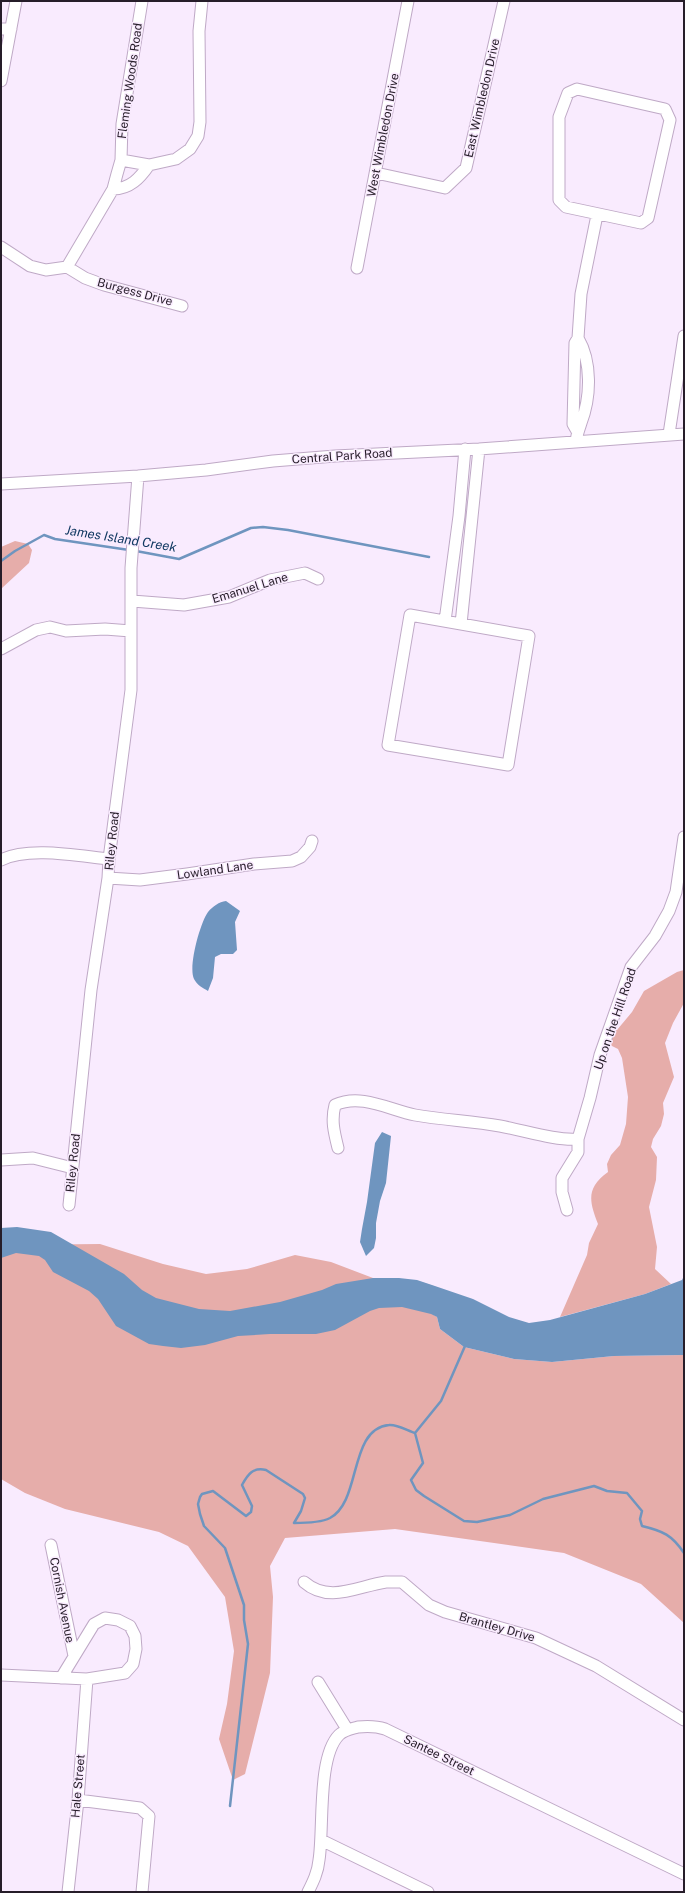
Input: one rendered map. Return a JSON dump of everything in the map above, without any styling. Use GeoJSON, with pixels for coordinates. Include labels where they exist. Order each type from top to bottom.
{"type":"FeatureCollection","features":[{"type":"Feature","properties":{"kind":"street"},"geometry":{"type":"LineString","coordinates":[[1,81],[6,29],[16,1]]}},
{"type":"Feature","properties":{"kind":"street","name":"Fleming Woods Road"},"geometry":{"type":"LineString","coordinates":[[67,267],[113,189],[120,160],[122,124],[142,1]]}},
{"type":"Feature","properties":{"kind":"street"},"geometry":{"type":"LineString","coordinates":[[120,160],[149,165],[176,159],[190,148],[198,136],[200,122],[199,31],[202,1]]}},
{"type":"Feature","properties":{"kind":"street","name":"West Wimbledon Drive"},"geometry":{"type":"LineString","coordinates":[[357,268],[408,1]]}},
{"type":"Feature","properties":{"kind":"street","name":"East Wimbledon Drive"},"geometry":{"type":"LineString","coordinates":[[376,173],[445,188],[466,168],[504,1]]}},
{"type":"Feature","properties":{"kind":"street"},"geometry":{"type":"LineString","coordinates":[[577,89],[665,109],[670,120],[648,218],[641,223],[597,215],[566,207],[559,200],[559,117],[568,92],[577,89]]}},
{"type":"Feature","properties":{"kind":"street"},"geometry":{"type":"LineString","coordinates":[[113,189],[121,189],[132,184],[141,176],[149,165]]}},
{"type":"Feature","properties":{"kind":"street"},"geometry":{"type":"LineString","coordinates":[[576,436],[573,424],[575,343],[578,338],[581,294],[597,215]]}},
{"type":"Feature","properties":{"kind":"street"},"geometry":{"type":"LineString","coordinates":[[1,247],[30,266],[46,270],[67,267]]}},
{"type":"Feature","properties":{"kind":"street","name":"Burgess Drive"},"geometry":{"type":"LineString","coordinates":[[67,267],[85,278],[104,286],[182,306]]}},
{"type":"Feature","properties":{"kind":"street"},"geometry":{"type":"LineString","coordinates":[[669,434],[684,336]]}},
{"type":"Feature","properties":{"kind":"street"},"geometry":{"type":"LineString","coordinates":[[576,436],[581,424],[588,396],[589,375],[578,338]]}},
{"type":"Feature","properties":{"kind":"street","name":"Central Park Road"},"geometry":{"type":"LineString","coordinates":[[1,484],[138,476],[206,470],[273,461],[479,449],[576,436],[684,434]]}},
{"type":"Feature","properties":{"kind":"street"},"geometry":{"type":"LineString","coordinates":[[445,621],[459,516],[465,449]]}},
{"type":"Feature","properties":{"kind":"street"},"geometry":{"type":"LineString","coordinates":[[461,624],[479,449]]}},
{"type":"Feature","properties":{"kind":"street","name":"Riley Road"},"geometry":{"type":"LineString","coordinates":[[68,1205],[91,990],[108,878],[131,690],[131,568],[138,476]]}},
{"type":"Feature","properties":{"kind":"street","name":"Emanuel Lane"},"geometry":{"type":"LineString","coordinates":[[132,601],[184,605],[229,597],[270,580],[294,575],[305,573],[318,579]]}},
{"type":"Feature","properties":{"kind":"street"},"geometry":{"type":"LineString","coordinates":[[410,615],[445,621],[530,636],[508,765],[388,745],[410,615]]}},
{"type":"Feature","properties":{"kind":"street"},"geometry":{"type":"LineString","coordinates":[[1,648],[36,630],[50,627],[66,631],[105,629],[131,632]]}},
{"type":"Feature","properties":{"kind":"street","name":"Up on the Hill Road"},"geometry":{"type":"LineString","coordinates":[[567,1210],[562,1192],[562,1178],[578,1152],[578,1139],[590,1098],[600,1055],[625,982],[632,967],[655,936],[669,912],[676,892],[684,837]]}},
{"type":"Feature","properties":{"kind":"street","name":"Lowland Lane"},"geometry":{"type":"LineString","coordinates":[[108,878],[140,880],[254,864],[292,861],[301,857],[310,847],[312,841]]}},
{"type":"Feature","properties":{"kind":"street"},"geometry":{"type":"LineString","coordinates":[[1,860],[25,854],[44,852],[109,860]]}},
{"type":"Feature","properties":{"kind":"street"},"geometry":{"type":"LineString","coordinates":[[338,1148],[333,1128],[332,1116],[335,1105],[344,1101],[385,1105],[405,1113],[498,1125],[566,1140],[578,1139]]}},
{"type":"Feature","properties":{"kind":"street"},"geometry":{"type":"LineString","coordinates":[[1,1160],[33,1158],[73,1168]]}},
{"type":"Feature","properties":{"kind":"street","name":"Cornish Avenue"},"geometry":{"type":"LineString","coordinates":[[51,1544],[74,1656]]}},
{"type":"Feature","properties":{"kind":"street","name":"Brantley Drive"},"geometry":{"type":"LineString","coordinates":[[304,1582],[309,1587],[326,1593],[346,1592],[386,1582],[402,1582],[429,1605],[444,1612],[536,1638],[596,1666],[684,1720]]}},
{"type":"Feature","properties":{"kind":"street","name":"Cornish Avenue"},"geometry":{"type":"LineString","coordinates":[[1,1675],[87,1680],[125,1672],[133,1664],[136,1649],[135,1636],[130,1626],[118,1620],[104,1618],[94,1624],[60,1678]]}},
{"type":"Feature","properties":{"kind":"street","name":"Hale Street"},"geometry":{"type":"LineString","coordinates":[[68,1892],[78,1800],[87,1680]]}},
{"type":"Feature","properties":{"kind":"street"},"geometry":{"type":"LineString","coordinates":[[308,1892],[315,1877],[319,1861],[326,1767],[329,1750],[340,1734],[348,1729],[318,1682]]}},
{"type":"Feature","properties":{"kind":"street","name":"Santee Street"},"geometry":{"type":"LineString","coordinates":[[348,1729],[378,1726],[385,1729],[684,1874]]}},
{"type":"Feature","properties":{"kind":"street"},"geometry":{"type":"LineString","coordinates":[[78,1800],[140,1808],[149,1816],[142,1892]]}},
{"type":"Feature","properties":{"kind":"street"},"geometry":{"type":"LineString","coordinates":[[321,1840],[428,1892]]}},
{"type":"Feature","properties":{"kind":"shaded area"},"geometry":{"type":"Polygon","coordinates":[[[15,541],[28,544],[32,550],[29,563],[1,589],[1,547],[15,541]]]}},
{"type":"Feature","properties":{"kind":"shaded area"},"geometry":{"type":"Polygon","coordinates":[[[684,970],[684,1003],[673,1023],[665,1043],[674,1077],[663,1103],[664,1114],[661,1126],[653,1139],[651,1147],[657,1157],[656,1180],[649,1207],[657,1247],[655,1269],[671,1284],[645,1294],[560,1317],[587,1255],[589,1243],[598,1224],[591,1202],[593,1189],[601,1178],[608,1172],[607,1164],[611,1155],[620,1145],[626,1124],[628,1097],[622,1058],[618,1049],[608,1044],[602,1032],[608,1028],[617,1030],[632,1012],[644,991],[677,972],[684,970]]]}},
{"type":"Feature","properties":{"kind":"shaded area"},"geometry":{"type":"Polygon","coordinates":[[[100,1244],[163,1264],[206,1274],[247,1269],[295,1255],[331,1262],[373,1278],[437,1317],[440,1329],[464,1347],[514,1359],[552,1362],[614,1356],[684,1355],[684,1623],[641,1584],[564,1553],[395,1529],[285,1538],[270,1566],[273,1597],[270,1673],[245,1774],[233,1780],[219,1739],[227,1704],[234,1651],[225,1597],[188,1546],[159,1532],[65,1509],[25,1493],[1,1479],[1,1245],[100,1244]]]}},
{"type":"Feature","properties":{"kind":"water"},"geometry":{"type":"Polygon","coordinates":[[[226,901],[240,911],[235,922],[237,950],[233,954],[221,954],[215,957],[213,978],[208,991],[198,985],[194,979],[193,965],[198,935],[208,912],[216,905],[226,901]]]}},
{"type":"Feature","properties":{"kind":"water"},"geometry":{"type":"Polygon","coordinates":[[[382,1132],[391,1136],[386,1183],[380,1201],[374,1248],[366,1256],[360,1242],[375,1143],[382,1132]]]}},
{"type":"Feature","properties":{"kind":"water"},"geometry":{"type":"Polygon","coordinates":[[[17,1227],[51,1232],[124,1274],[142,1290],[156,1298],[199,1309],[230,1311],[280,1302],[322,1290],[336,1284],[373,1278],[399,1278],[417,1280],[473,1299],[509,1317],[529,1323],[550,1320],[645,1294],[682,1280],[684,1276],[684,1355],[614,1356],[552,1362],[514,1359],[464,1347],[440,1329],[437,1317],[431,1314],[402,1307],[379,1308],[370,1311],[335,1330],[316,1334],[238,1336],[205,1345],[181,1348],[149,1344],[116,1326],[98,1299],[89,1291],[53,1272],[45,1260],[39,1256],[16,1253],[1,1258],[1,1228],[17,1227]]]}},
{"type":"Feature","properties":{"kind":"waterway","name":"James Island Creek"},"geometry":{"type":"LineString","coordinates":[[136,551],[179,559],[251,528],[263,527],[288,530],[429,557]]}},
{"type":"Feature","properties":{"kind":"waterway","name":"James Island Creek"},"geometry":{"type":"LineString","coordinates":[[1,561],[15,551],[44,535],[55,539],[129,550]]}},
{"type":"Feature","properties":{"kind":"waterway"},"geometry":{"type":"LineString","coordinates":[[415,1433],[441,1401],[465,1346]]}},
{"type":"Feature","properties":{"kind":"waterway"},"geometry":{"type":"LineString","coordinates":[[230,1806],[248,1644],[244,1620],[244,1605],[225,1548],[204,1526],[198,1504],[200,1497],[202,1494],[213,1491],[246,1516],[251,1512],[252,1506],[242,1485],[251,1472],[261,1469],[266,1470],[303,1494],[305,1498],[301,1511],[294,1523],[326,1520],[340,1509],[347,1497],[361,1452],[367,1439],[376,1429],[392,1425],[415,1433]]}},
{"type":"Feature","properties":{"kind":"waterway"},"geometry":{"type":"LineString","coordinates":[[415,1433],[423,1463],[411,1480],[416,1490],[464,1521],[477,1522],[510,1515],[543,1499],[594,1486],[607,1491],[627,1493],[642,1511],[640,1519],[642,1526],[661,1532],[671,1538],[684,1553]]}}]}
